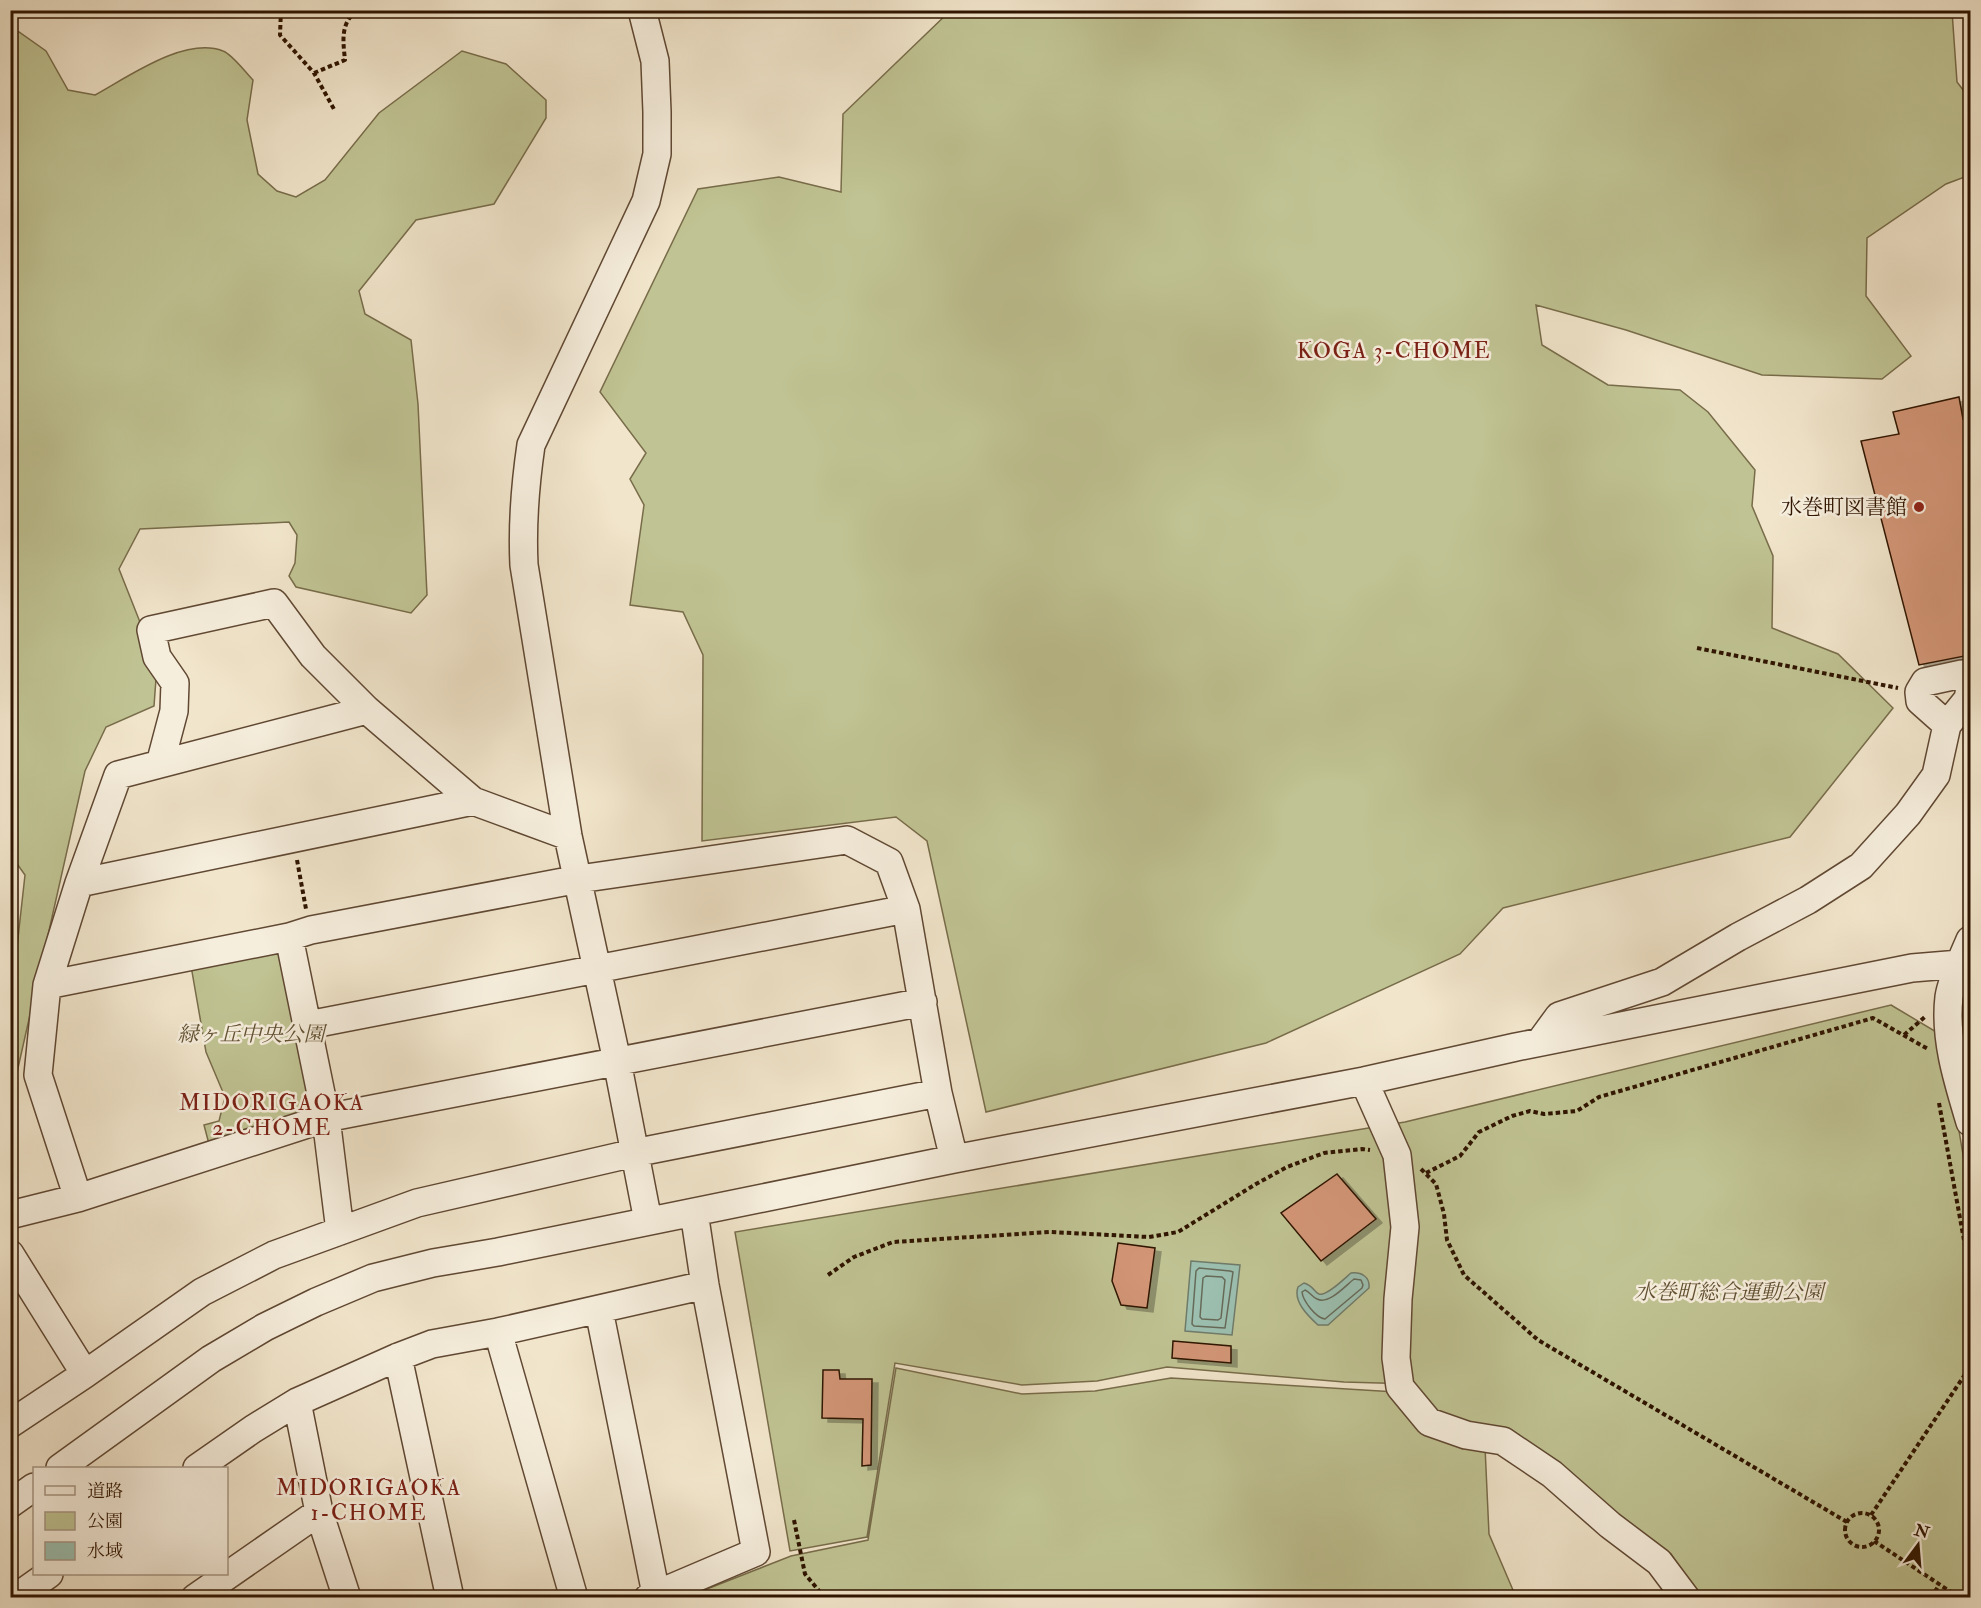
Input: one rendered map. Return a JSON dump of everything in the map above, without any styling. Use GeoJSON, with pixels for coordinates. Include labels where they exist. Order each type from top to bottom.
{"type":"FeatureCollection","features":[{"type":"Feature","properties":{"kind":"street"},"geometry":{"type":"LineString","coordinates":[[642,10],[655,61],[657,154],[646,201],[531,445],[524,487],[522,525],[524,565],[568,836],[617,1061],[648,1221]]}},
{"type":"Feature","properties":{"kind":"street"},"geometry":{"type":"LineString","coordinates":[[160,764],[174,711],[175,683],[157,657],[151,630],[274,603],[313,656],[368,710],[473,801],[568,836]]}},
{"type":"Feature","properties":{"kind":"street"},"geometry":{"type":"LineString","coordinates":[[61,1467],[211,1359],[265,1327],[373,1278],[433,1263],[509,1250],[954,1159],[1364,1081],[1540,1042],[1559,1016],[1662,982],[1738,937],[1808,900],[1861,866],[1908,814],[1936,775],[1947,725],[1968,699],[1970,679],[1962,674],[1925,682],[1919,692],[1920,701],[1947,725]]}},
{"type":"Feature","properties":{"kind":"street"},"geometry":{"type":"LineString","coordinates":[[78,1198],[38,1075],[47,985],[79,883],[118,775],[368,710]]}},
{"type":"Feature","properties":{"kind":"street"},"geometry":{"type":"LineString","coordinates":[[79,883],[473,801]]}},
{"type":"Feature","properties":{"kind":"street"},"geometry":{"type":"LineString","coordinates":[[47,985],[579,879],[847,840],[889,862],[906,909],[938,1093],[954,1159]]}},
{"type":"Feature","properties":{"kind":"street"},"geometry":{"type":"LineString","coordinates":[[308,1025],[906,909]]}},
{"type":"Feature","properties":{"kind":"street"},"geometry":{"type":"LineString","coordinates":[[300,934],[308,1025],[326,1118],[340,1231]]}},
{"type":"Feature","properties":{"kind":"street"},"geometry":{"type":"LineString","coordinates":[[1516,1047],[1912,968],[1965,952]]}},
{"type":"Feature","properties":{"kind":"street"},"geometry":{"type":"LineString","coordinates":[[1965,952],[1949,996],[1949,1036],[1959,1084],[1971,1122]]}},
{"type":"Feature","properties":{"kind":"street"},"geometry":{"type":"LineString","coordinates":[[10,1215],[78,1198],[326,1118],[923,1002]]}},
{"type":"Feature","properties":{"kind":"street"},"geometry":{"type":"LineString","coordinates":[[1364,1081],[1396,1156],[1405,1227],[1398,1299],[1396,1358],[1400,1387],[1429,1422],[1466,1435],[1503,1441],[1552,1474],[1610,1525],[1659,1562],[1686,1598]]}},
{"type":"Feature","properties":{"kind":"street"},"geometry":{"type":"LineString","coordinates":[[10,1424],[86,1374],[202,1292],[274,1255],[417,1203],[634,1153],[938,1093]]}},
{"type":"Feature","properties":{"kind":"street"},"geometry":{"type":"LineString","coordinates":[[598,1310],[652,1596],[756,1552],[705,1285],[694,1212]]}},
{"type":"Feature","properties":{"kind":"street"},"geometry":{"type":"LineString","coordinates":[[10,1254],[86,1374]]}},
{"type":"Feature","properties":{"kind":"street"},"geometry":{"type":"LineString","coordinates":[[198,1467],[297,1402],[432,1344],[498,1332],[705,1285]]}},
{"type":"Feature","properties":{"kind":"street"},"geometry":{"type":"LineString","coordinates":[[498,1332],[574,1598]]}},
{"type":"Feature","properties":{"kind":"street"},"geometry":{"type":"LineString","coordinates":[[398,1357],[450,1598]]}},
{"type":"Feature","properties":{"kind":"street"},"geometry":{"type":"LineString","coordinates":[[297,1402],[319,1512],[347,1598]]}},
{"type":"Feature","properties":{"kind":"street"},"geometry":{"type":"LineString","coordinates":[[10,1504],[33,1488]]}},
{"type":"Feature","properties":{"kind":"street"},"geometry":{"type":"LineString","coordinates":[[205,1594],[319,1512]]}},
{"type":"Feature","properties":{"kind":"street"},"geometry":{"type":"LineString","coordinates":[[15,1598],[48,1575]]}},
{"type":"Feature","properties":{"kind":"path"},"geometry":{"type":"LineString","coordinates":[[281,10],[280,35],[314,73],[335,111]]}},
{"type":"Feature","properties":{"kind":"path"},"geometry":{"type":"LineString","coordinates":[[314,73],[345,60],[342,36],[350,16],[358,10]]}},
{"type":"Feature","properties":{"kind":"path"},"geometry":{"type":"LineString","coordinates":[[1697,648],[1919,692]]}},
{"type":"Feature","properties":{"kind":"path"},"geometry":{"type":"LineString","coordinates":[[292,839],[300,934]]}},
{"type":"Feature","properties":{"kind":"path"},"geometry":{"type":"LineString","coordinates":[[1904,1035],[1934,1009]]}},
{"type":"Feature","properties":{"kind":"path"},"geometry":{"type":"LineString","coordinates":[[1426,1173],[1460,1156],[1479,1132],[1521,1114],[1530,1111],[1544,1114],[1577,1111],[1599,1097],[1873,1018],[1928,1049],[1930,1060]]}},
{"type":"Feature","properties":{"kind":"path"},"geometry":{"type":"LineString","coordinates":[[1937,1094],[1971,1273]]}},
{"type":"Feature","properties":{"kind":"path"},"geometry":{"type":"LineString","coordinates":[[828,1275],[854,1257],[892,1242],[1050,1232],[1149,1238],[1178,1232],[1287,1167],[1324,1153],[1362,1149],[1396,1156],[1417,1164],[1437,1184],[1447,1240],[1464,1275],[1538,1340],[1847,1522]]}},
{"type":"Feature","properties":{"kind":"path"},"geometry":{"type":"LineString","coordinates":[[1871,1515],[1971,1367]]}},
{"type":"Feature","properties":{"kind":"path"},"geometry":{"type":"LineString","coordinates":[[1860,1513],[1871,1515],[1878,1526],[1878,1534],[1874,1541],[1868,1546],[1852,1543],[1846,1537],[1847,1522],[1853,1515],[1860,1513]]}},
{"type":"Feature","properties":{"kind":"path"},"geometry":{"type":"LineString","coordinates":[[794,1520],[805,1574],[825,1598]]}},
{"type":"Feature","properties":{"kind":"path"},"geometry":{"type":"LineString","coordinates":[[1874,1541],[1960,1598]]}},
{"type":"Feature","properties":{"kind":"path"},"geometry":{"type":"LineString","coordinates":[[1931,1598],[1939,1585]]}},
{"type":"Feature","properties":{"kind":"green space"},"geometry":{"type":"Polygon","coordinates":[[[951,10],[1952,11],[1957,82],[1970,99],[1970,175],[1946,184],[1867,238],[1866,296],[1911,356],[1882,379],[1762,375],[1626,330],[1536,305],[1542,345],[1608,385],[1680,390],[1708,412],[1755,470],[1752,506],[1773,556],[1772,628],[1838,654],[1893,708],[1790,837],[1503,908],[1460,954],[1266,1043],[986,1112],[927,841],[896,817],[702,841],[703,655],[683,612],[630,605],[644,505],[630,479],[646,453],[600,392],[698,189],[779,177],[841,192],[843,114],[951,10]]]}},
{"type":"Feature","properties":{"kind":"green space"},"geometry":{"type":"Polygon","coordinates":[[[11,29],[46,51],[68,90],[95,95],[140,69],[175,54],[192,49],[208,48],[227,53],[253,80],[247,120],[258,174],[277,191],[296,197],[325,180],[379,113],[462,51],[506,64],[546,100],[546,118],[494,204],[416,220],[359,291],[365,314],[411,340],[418,404],[427,595],[411,613],[296,587],[289,576],[295,563],[297,535],[289,522],[140,529],[119,569],[157,665],[154,706],[106,727],[85,771],[11,1099],[11,1001],[25,875],[10,854],[11,29]]]}},
{"type":"Feature","properties":{"kind":"green space","name":"緑ヶ丘中央公園"},"geometry":{"type":"Polygon","coordinates":[[[283,952],[312,1101],[304,1117],[209,1144],[204,1125],[219,1121],[225,1097],[206,1052],[191,966],[283,952]]]}},
{"type":"Feature","properties":{"kind":"green space","name":"水巻町総合運動公園"},"geometry":{"type":"Polygon","coordinates":[[[1891,1005],[1943,1036],[1970,1196],[1970,1597],[1700,1597],[1671,1554],[1618,1517],[1560,1465],[1508,1428],[1469,1423],[1433,1411],[1414,1384],[1344,1382],[1167,1367],[1097,1381],[1022,1385],[895,1363],[867,1537],[790,1551],[735,1232],[1405,1122],[1891,1005]]]}},
{"type":"Feature","properties":{"kind":"green space"},"geometry":{"type":"Polygon","coordinates":[[[896,1368],[1022,1394],[1095,1391],[1171,1378],[1396,1392],[1485,1447],[1489,1534],[1513,1590],[1505,1598],[684,1598],[791,1556],[868,1540],[896,1368]]]}},
{"type":"Feature","properties":{"kind":"water"},"geometry":{"type":"Polygon","coordinates":[[[1191,1261],[1240,1265],[1232,1335],[1185,1331],[1191,1261]]]}},
{"type":"Feature","properties":{"kind":"water"},"geometry":{"type":"Polygon","coordinates":[[[1351,1273],[1364,1276],[1369,1288],[1328,1325],[1318,1325],[1299,1303],[1298,1287],[1304,1283],[1322,1294],[1331,1290],[1351,1273]]]}},
{"type":"Feature","properties":{"kind":"building"},"geometry":{"type":"Polygon","coordinates":[[[1959,397],[1963,419],[1970,417],[1970,655],[1919,665],[1861,441],[1899,434],[1893,412],[1959,397]]]}},
{"type":"Feature","properties":{"kind":"building"},"geometry":{"type":"Polygon","coordinates":[[[1337,1174],[1376,1219],[1321,1261],[1281,1213],[1337,1174]]]}},
{"type":"Feature","properties":{"kind":"building"},"geometry":{"type":"Polygon","coordinates":[[[1118,1243],[1155,1248],[1147,1308],[1121,1305],[1112,1281],[1118,1243]]]}},
{"type":"Feature","properties":{"kind":"building"},"geometry":{"type":"Polygon","coordinates":[[[1173,1341],[1231,1346],[1231,1363],[1172,1358],[1173,1341]]]}},
{"type":"Feature","properties":{"kind":"building"},"geometry":{"type":"Polygon","coordinates":[[[823,1370],[839,1370],[840,1379],[872,1379],[871,1465],[862,1466],[863,1419],[822,1418],[823,1370]]]}},
{"type":"Feature","properties":{"kind":"place","name":"水巻町図書館"},"geometry":{"type":"Point","coordinates":[1919,507]}},
{"type":"Feature","properties":{"kind":"district","name":"KOGA 3-CHOME"},"geometry":{"type":"Point","coordinates":[1394,351]}},
{"type":"Feature","properties":{"kind":"district","name":"MIDORIGAOKA 2-CHOME"},"geometry":{"type":"Point","coordinates":[272,1116]}},
{"type":"Feature","properties":{"kind":"district","name":"MIDORIGAOKA 1-CHOME"},"geometry":{"type":"Point","coordinates":[369,1500]}}]}
